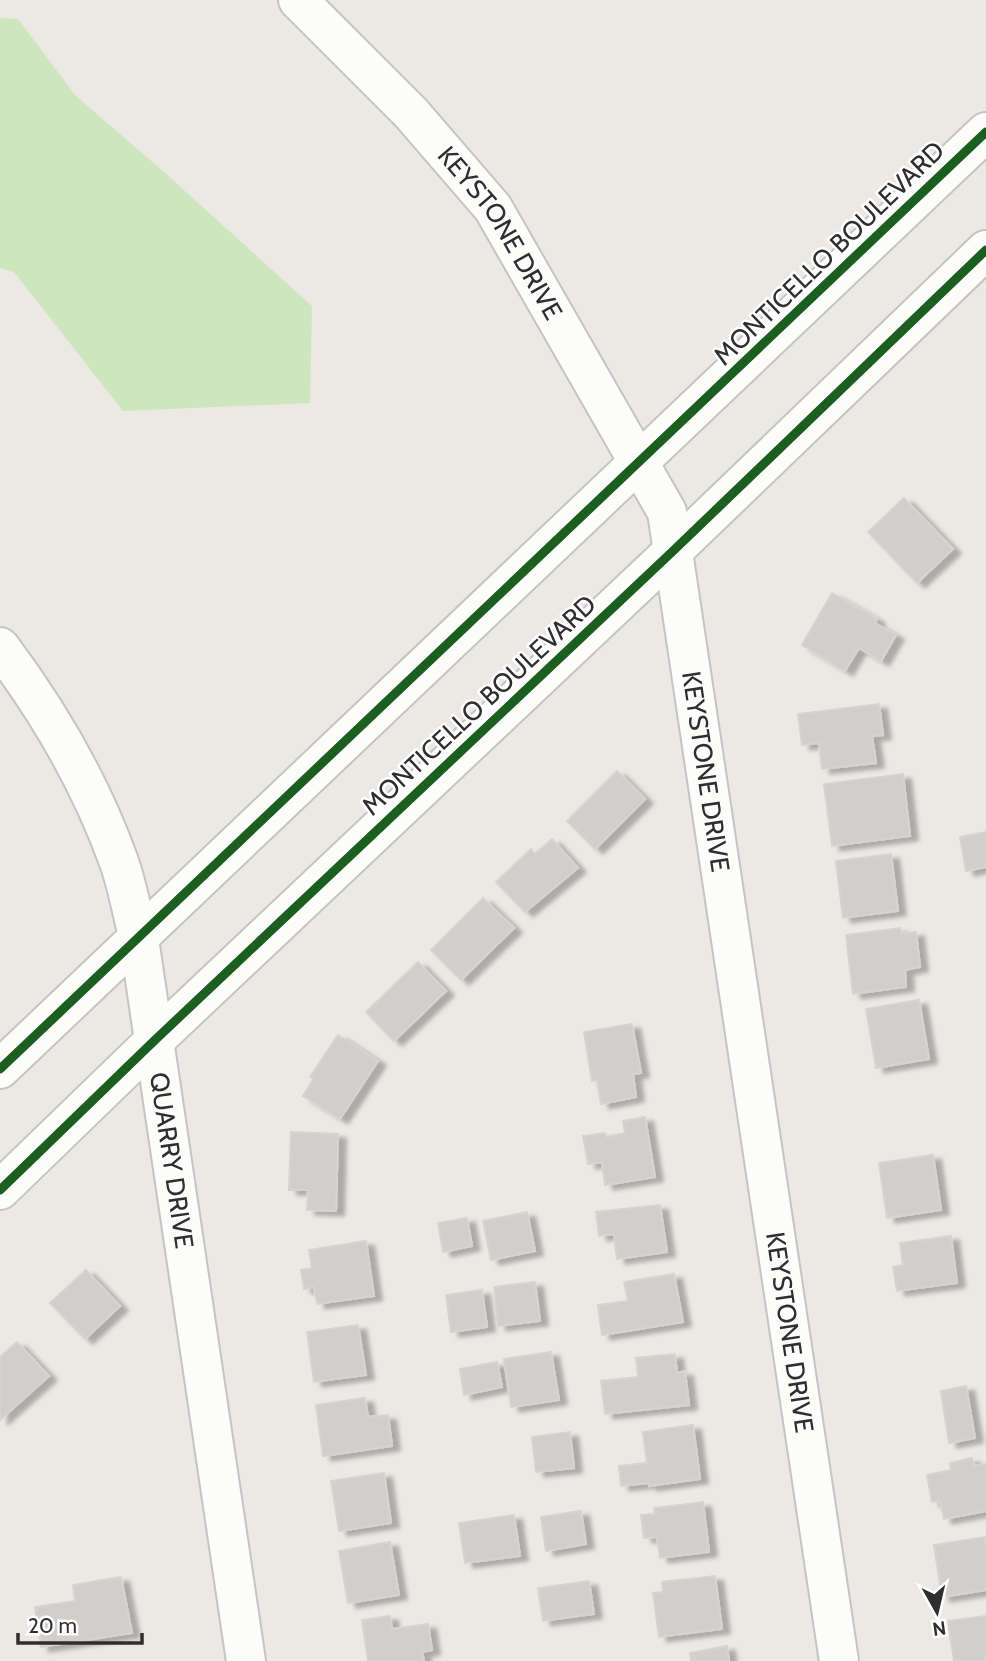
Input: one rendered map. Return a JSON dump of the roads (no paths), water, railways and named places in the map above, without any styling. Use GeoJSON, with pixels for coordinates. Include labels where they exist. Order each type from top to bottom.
{"type":"FeatureCollection","features":[{"type":"Feature","properties":{"kind":"street","name":"KEYSTONE DRIVE"},"geometry":{"type":"LineString","coordinates":[[298,0],[411,113],[493,208],[667,512],[839,1661]]}},
{"type":"Feature","properties":{"kind":"street","name":"MONTICELLO BOULEVARD"},"geometry":{"type":"LineString","coordinates":[[0,1069],[986,132]]}},
{"type":"Feature","properties":{"kind":"street","name":"MONTICELLO BOULEVARD"},"geometry":{"type":"LineString","coordinates":[[0,1190],[986,250]]}},
{"type":"Feature","properties":{"kind":"street","name":"QUARRY DRIVE"},"geometry":{"type":"LineString","coordinates":[[0,647],[53,723],[88,792],[120,865],[139,939],[246,1661]]}}]}
